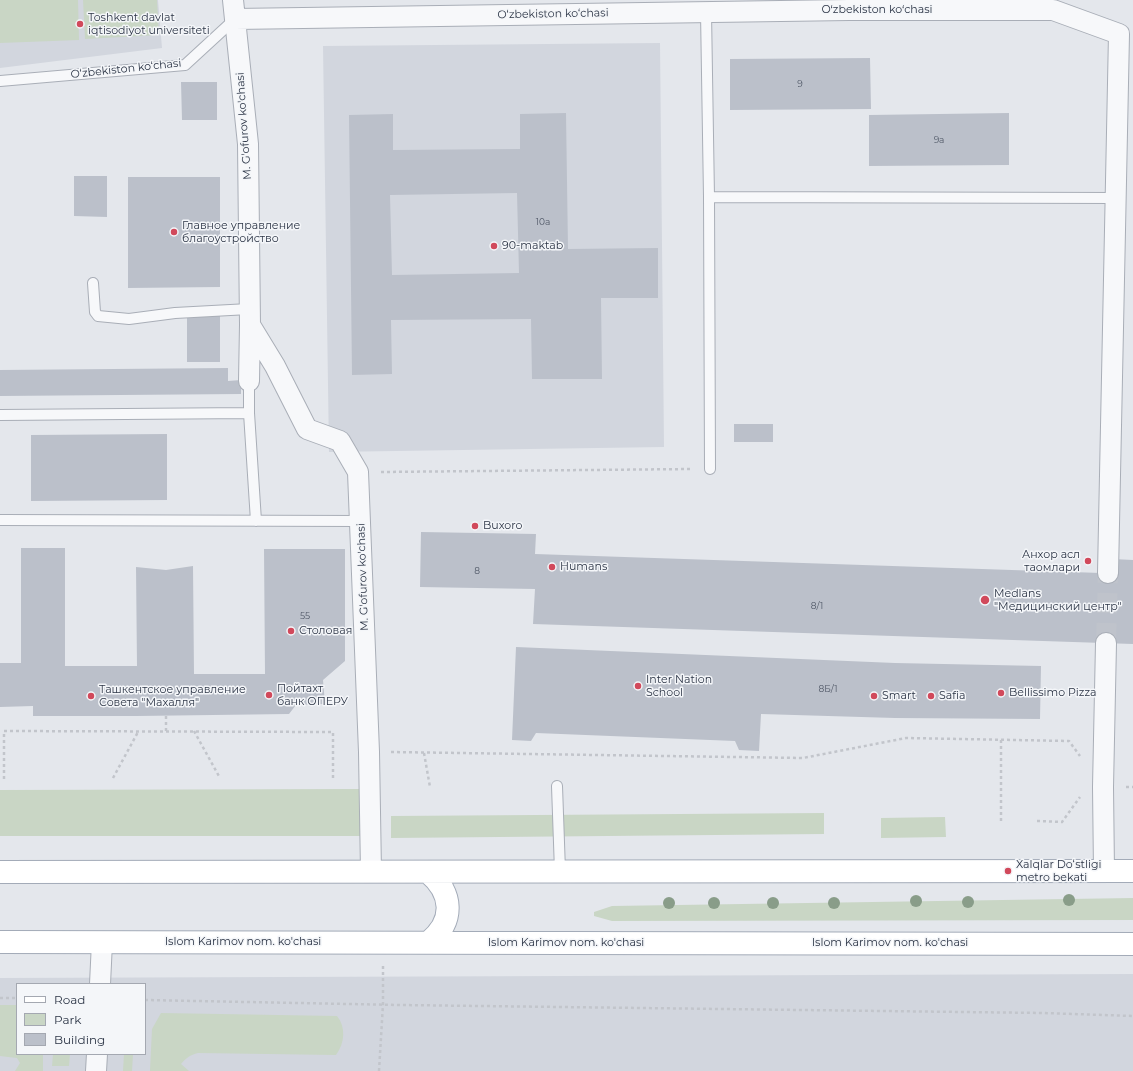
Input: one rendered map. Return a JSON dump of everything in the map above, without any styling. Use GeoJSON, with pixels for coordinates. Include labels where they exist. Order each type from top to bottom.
{"type":"FeatureCollection","features":[{"type":"Feature","properties":{"kind":"main road"},"geometry":{"type":"LineString","coordinates":[[0,872],[1133,871]]}},
{"type":"Feature","properties":{"kind":"main road"},"geometry":{"type":"LineString","coordinates":[[428,872],[443,888],[448,907],[447,918],[442,928],[437,936],[429,942]]}},
{"type":"Feature","properties":{"kind":"main road","name":"Islom Karimov nom. ko'chasi"},"geometry":{"type":"LineString","coordinates":[[0,942],[1133,944]]}},
{"type":"Feature","properties":{"kind":"street","name":"O‘zbekiston ko‘chasi"},"geometry":{"type":"LineString","coordinates":[[234,10],[585,10],[706,12],[849,5],[1053,5],[1119,34],[1116,198]]}},
{"type":"Feature","properties":{"kind":"street","name":"M. G'ofurov ko'chasi"},"geometry":{"type":"LineString","coordinates":[[234,10],[248,144],[250,317],[249,381]]}},
{"type":"Feature","properties":{"kind":"street"},"geometry":{"type":"LineString","coordinates":[[1108,573],[1116,198]]}},
{"type":"Feature","properties":{"kind":"street","name":"M. G'ofurov ko'chasi"},"geometry":{"type":"LineString","coordinates":[[250,317],[307,429],[340,441],[358,472],[369,752],[371,872]]}},
{"type":"Feature","properties":{"kind":"street"},"geometry":{"type":"LineString","coordinates":[[1104,871],[1103,787],[1106,643]]}},
{"type":"Feature","properties":{"kind":"street"},"geometry":{"type":"LineString","coordinates":[[100,983],[102,942]]}},
{"type":"Feature","properties":{"kind":"street"},"geometry":{"type":"LineString","coordinates":[[96,1071],[97,1055]]}},
{"type":"Feature","properties":{"kind":"lane","name":"O‘zbekiston ko‘chasi"},"geometry":{"type":"LineString","coordinates":[[0,81],[185,65],[234,10]]}},
{"type":"Feature","properties":{"kind":"lane"},"geometry":{"type":"LineString","coordinates":[[706,12],[709,197],[710,469]]}},
{"type":"Feature","properties":{"kind":"lane"},"geometry":{"type":"LineString","coordinates":[[709,197],[1116,198]]}},
{"type":"Feature","properties":{"kind":"lane"},"geometry":{"type":"LineString","coordinates":[[93,283],[95,312],[98,316],[129,319],[175,313],[250,317]]}},
{"type":"Feature","properties":{"kind":"lane"},"geometry":{"type":"LineString","coordinates":[[249,381],[249,413],[256,521]]}},
{"type":"Feature","properties":{"kind":"lane"},"geometry":{"type":"LineString","coordinates":[[1,415],[249,413]]}},
{"type":"Feature","properties":{"kind":"lane"},"geometry":{"type":"LineString","coordinates":[[0,520],[360,521]]}},
{"type":"Feature","properties":{"kind":"lane"},"geometry":{"type":"LineString","coordinates":[[556,786],[560,871]]}},
{"type":"Feature","properties":{"kind":"path"},"geometry":{"type":"LineString","coordinates":[[358,472],[710,469]]}},
{"type":"Feature","properties":{"kind":"path"},"geometry":{"type":"LineString","coordinates":[[166,716],[166,731]]}},
{"type":"Feature","properties":{"kind":"path"},"geometry":{"type":"LineString","coordinates":[[4,779],[4,731],[333,732],[333,778]]}},
{"type":"Feature","properties":{"kind":"path"},"geometry":{"type":"LineString","coordinates":[[194,731],[220,778]]}},
{"type":"Feature","properties":{"kind":"path"},"geometry":{"type":"LineString","coordinates":[[113,778],[138,732]]}},
{"type":"Feature","properties":{"kind":"path"},"geometry":{"type":"LineString","coordinates":[[369,752],[803,758],[906,738],[1069,741],[1082,759]]}},
{"type":"Feature","properties":{"kind":"path"},"geometry":{"type":"LineString","coordinates":[[1001,740],[1001,821]]}},
{"type":"Feature","properties":{"kind":"path"},"geometry":{"type":"LineString","coordinates":[[424,753],[430,786]]}},
{"type":"Feature","properties":{"kind":"path"},"geometry":{"type":"LineString","coordinates":[[1037,821],[1062,822],[1081,796]]}},
{"type":"Feature","properties":{"kind":"path"},"geometry":{"type":"LineString","coordinates":[[379,1071],[383,1004],[384,942]]}},
{"type":"Feature","properties":{"kind":"path"},"geometry":{"type":"LineString","coordinates":[[0,998],[16,998]]}},
{"type":"Feature","properties":{"kind":"path"},"geometry":{"type":"LineString","coordinates":[[146,1000],[1043,1013],[1133,1016]]}},
{"type":"Feature","properties":{"kind":"shaded area","name":"Toshkent davlat iqtisodiyot universiteti"},"geometry":{"type":"Polygon","coordinates":[[[0,0],[158,0],[162,48],[0,68],[0,0]]]}},
{"type":"Feature","properties":{"kind":"shaded area","name":"90-maktab"},"geometry":{"type":"Polygon","coordinates":[[[660,43],[664,447],[329,452],[323,46],[660,43]]]}},
{"type":"Feature","properties":{"kind":"shaded area"},"geometry":{"type":"Polygon","coordinates":[[[1133,974],[1133,1071],[0,1071],[0,978],[1133,974]]]}},
{"type":"Feature","properties":{"kind":"green space"},"geometry":{"type":"Polygon","coordinates":[[[0,0],[78,0],[79,40],[0,43],[0,0]]]}},
{"type":"Feature","properties":{"kind":"green space"},"geometry":{"type":"Polygon","coordinates":[[[83,0],[157,0],[159,35],[85,39],[83,0]]]}},
{"type":"Feature","properties":{"kind":"green space"},"geometry":{"type":"Polygon","coordinates":[[[360,789],[360,836],[0,836],[0,790],[360,789]]]}},
{"type":"Feature","properties":{"kind":"green space"},"geometry":{"type":"Polygon","coordinates":[[[824,813],[824,834],[391,838],[391,816],[824,813]]]}},
{"type":"Feature","properties":{"kind":"green space"},"geometry":{"type":"Polygon","coordinates":[[[945,817],[946,837],[881,838],[881,818],[945,817]]]}},
{"type":"Feature","properties":{"kind":"green space"},"geometry":{"type":"Polygon","coordinates":[[[1133,898],[1133,920],[612,921],[594,916],[594,912],[612,906],[1133,898]]]}},
{"type":"Feature","properties":{"kind":"green space"},"geometry":{"type":"Polygon","coordinates":[[[0,1005],[16,1005],[16,1055],[43,1055],[43,1071],[15,1071],[20,1063],[17,1058],[0,1056],[0,1005]]]}},
{"type":"Feature","properties":{"kind":"green space"},"geometry":{"type":"Polygon","coordinates":[[[161,1013],[337,1016],[342,1025],[343,1040],[336,1055],[198,1053],[188,1057],[181,1064],[189,1071],[150,1071],[152,1029],[161,1013]]]}},
{"type":"Feature","properties":{"kind":"green space"},"geometry":{"type":"Polygon","coordinates":[[[53,1055],[70,1055],[69,1066],[52,1066],[53,1055]]]}},
{"type":"Feature","properties":{"kind":"green space"},"geometry":{"type":"Polygon","coordinates":[[[124,1055],[133,1055],[132,1071],[123,1071],[124,1055]]]}},
{"type":"Feature","properties":{"kind":"building"},"geometry":{"type":"Polygon","coordinates":[[[870,58],[871,109],[730,110],[730,59],[870,58]]]}},
{"type":"Feature","properties":{"kind":"building"},"geometry":{"type":"Polygon","coordinates":[[[181,82],[217,82],[217,120],[182,120],[181,82]]]}},
{"type":"Feature","properties":{"kind":"building"},"geometry":{"type":"Polygon","coordinates":[[[566,113],[568,249],[658,248],[658,298],[601,298],[602,379],[532,379],[531,319],[391,320],[392,374],[352,375],[349,115],[393,114],[393,150],[520,149],[520,114],[566,113]],[[517,193],[390,195],[392,275],[519,273],[517,193]]]}},
{"type":"Feature","properties":{"kind":"building"},"geometry":{"type":"Polygon","coordinates":[[[1009,113],[1009,165],[869,166],[869,115],[1009,113]]]}},
{"type":"Feature","properties":{"kind":"building"},"geometry":{"type":"Polygon","coordinates":[[[74,176],[107,176],[107,217],[74,216],[74,176]]]}},
{"type":"Feature","properties":{"kind":"building","name":"Главное управление благоустройство"},"geometry":{"type":"Polygon","coordinates":[[[128,177],[220,177],[220,287],[128,288],[128,177]]]}},
{"type":"Feature","properties":{"kind":"building"},"geometry":{"type":"Polygon","coordinates":[[[187,315],[220,316],[220,362],[187,362],[187,315]]]}},
{"type":"Feature","properties":{"kind":"building"},"geometry":{"type":"Polygon","coordinates":[[[228,368],[228,381],[241,380],[241,394],[0,396],[0,370],[228,368]]]}},
{"type":"Feature","properties":{"kind":"building"},"geometry":{"type":"Polygon","coordinates":[[[734,424],[773,424],[773,442],[734,442],[734,424]]]}},
{"type":"Feature","properties":{"kind":"building"},"geometry":{"type":"Polygon","coordinates":[[[167,434],[167,500],[31,501],[31,435],[167,434]]]}},
{"type":"Feature","properties":{"kind":"building"},"geometry":{"type":"Polygon","coordinates":[[[421,532],[536,534],[535,554],[1101,573],[1113,559],[1133,560],[1133,644],[533,624],[535,589],[420,587],[421,532]]]}},
{"type":"Feature","properties":{"kind":"building"},"geometry":{"type":"Polygon","coordinates":[[[21,548],[65,548],[65,666],[137,666],[136,567],[166,570],[193,566],[194,674],[265,674],[264,549],[345,549],[345,661],[323,680],[325,704],[296,705],[289,714],[33,716],[33,706],[0,707],[0,663],[21,663],[21,548]]]}},
{"type":"Feature","properties":{"kind":"building"},"geometry":{"type":"Polygon","coordinates":[[[516,647],[895,663],[1041,666],[1040,719],[895,718],[761,714],[759,751],[739,750],[735,741],[536,733],[531,741],[512,740],[516,647]]]}},
{"type":"Feature","properties":{"kind":"tunnel"},"geometry":{"type":"LineString","coordinates":[[1106,643],[1108,573]]}},
{"type":"Feature","properties":{"kind":"place","name":"Toshkent davlat iqtisodiyot universiteti"},"geometry":{"type":"Point","coordinates":[80,24]}},
{"type":"Feature","properties":{"kind":"place","name":"Главное управление благоустройство"},"geometry":{"type":"Point","coordinates":[174,232]}},
{"type":"Feature","properties":{"kind":"place","name":"90-maktab"},"geometry":{"type":"Point","coordinates":[494,246]}},
{"type":"Feature","properties":{"kind":"place","name":"Buxoro"},"geometry":{"type":"Point","coordinates":[475,526]}},
{"type":"Feature","properties":{"kind":"place","name":"Анхор асл таомлари"},"geometry":{"type":"Point","coordinates":[1088,561]}},
{"type":"Feature","properties":{"kind":"place","name":"Humans"},"geometry":{"type":"Point","coordinates":[552,567]}},
{"type":"Feature","properties":{"kind":"place","name":"Medlans \"Медицинский центр\""},"geometry":{"type":"Point","coordinates":[985,600]}},
{"type":"Feature","properties":{"kind":"place","name":"Столовая"},"geometry":{"type":"Point","coordinates":[291,631]}},
{"type":"Feature","properties":{"kind":"place","name":"Inter Nation School"},"geometry":{"type":"Point","coordinates":[638,686]}},
{"type":"Feature","properties":{"kind":"place","name":"Bellissimo Pizza"},"geometry":{"type":"Point","coordinates":[1001,693]}},
{"type":"Feature","properties":{"kind":"place","name":"Пойтахт банк ОПЕРУ"},"geometry":{"type":"Point","coordinates":[269,695]}},
{"type":"Feature","properties":{"kind":"place","name":"Ташкентское управление Совета \"Махалля\""},"geometry":{"type":"Point","coordinates":[91,696]}},
{"type":"Feature","properties":{"kind":"place","name":"Smart"},"geometry":{"type":"Point","coordinates":[874,696]}},
{"type":"Feature","properties":{"kind":"place","name":"Safia"},"geometry":{"type":"Point","coordinates":[931,696]}},
{"type":"Feature","properties":{"kind":"place","name":"Xalqlar Doʻstligi metro bekati"},"geometry":{"type":"Point","coordinates":[1008,871]}}]}
